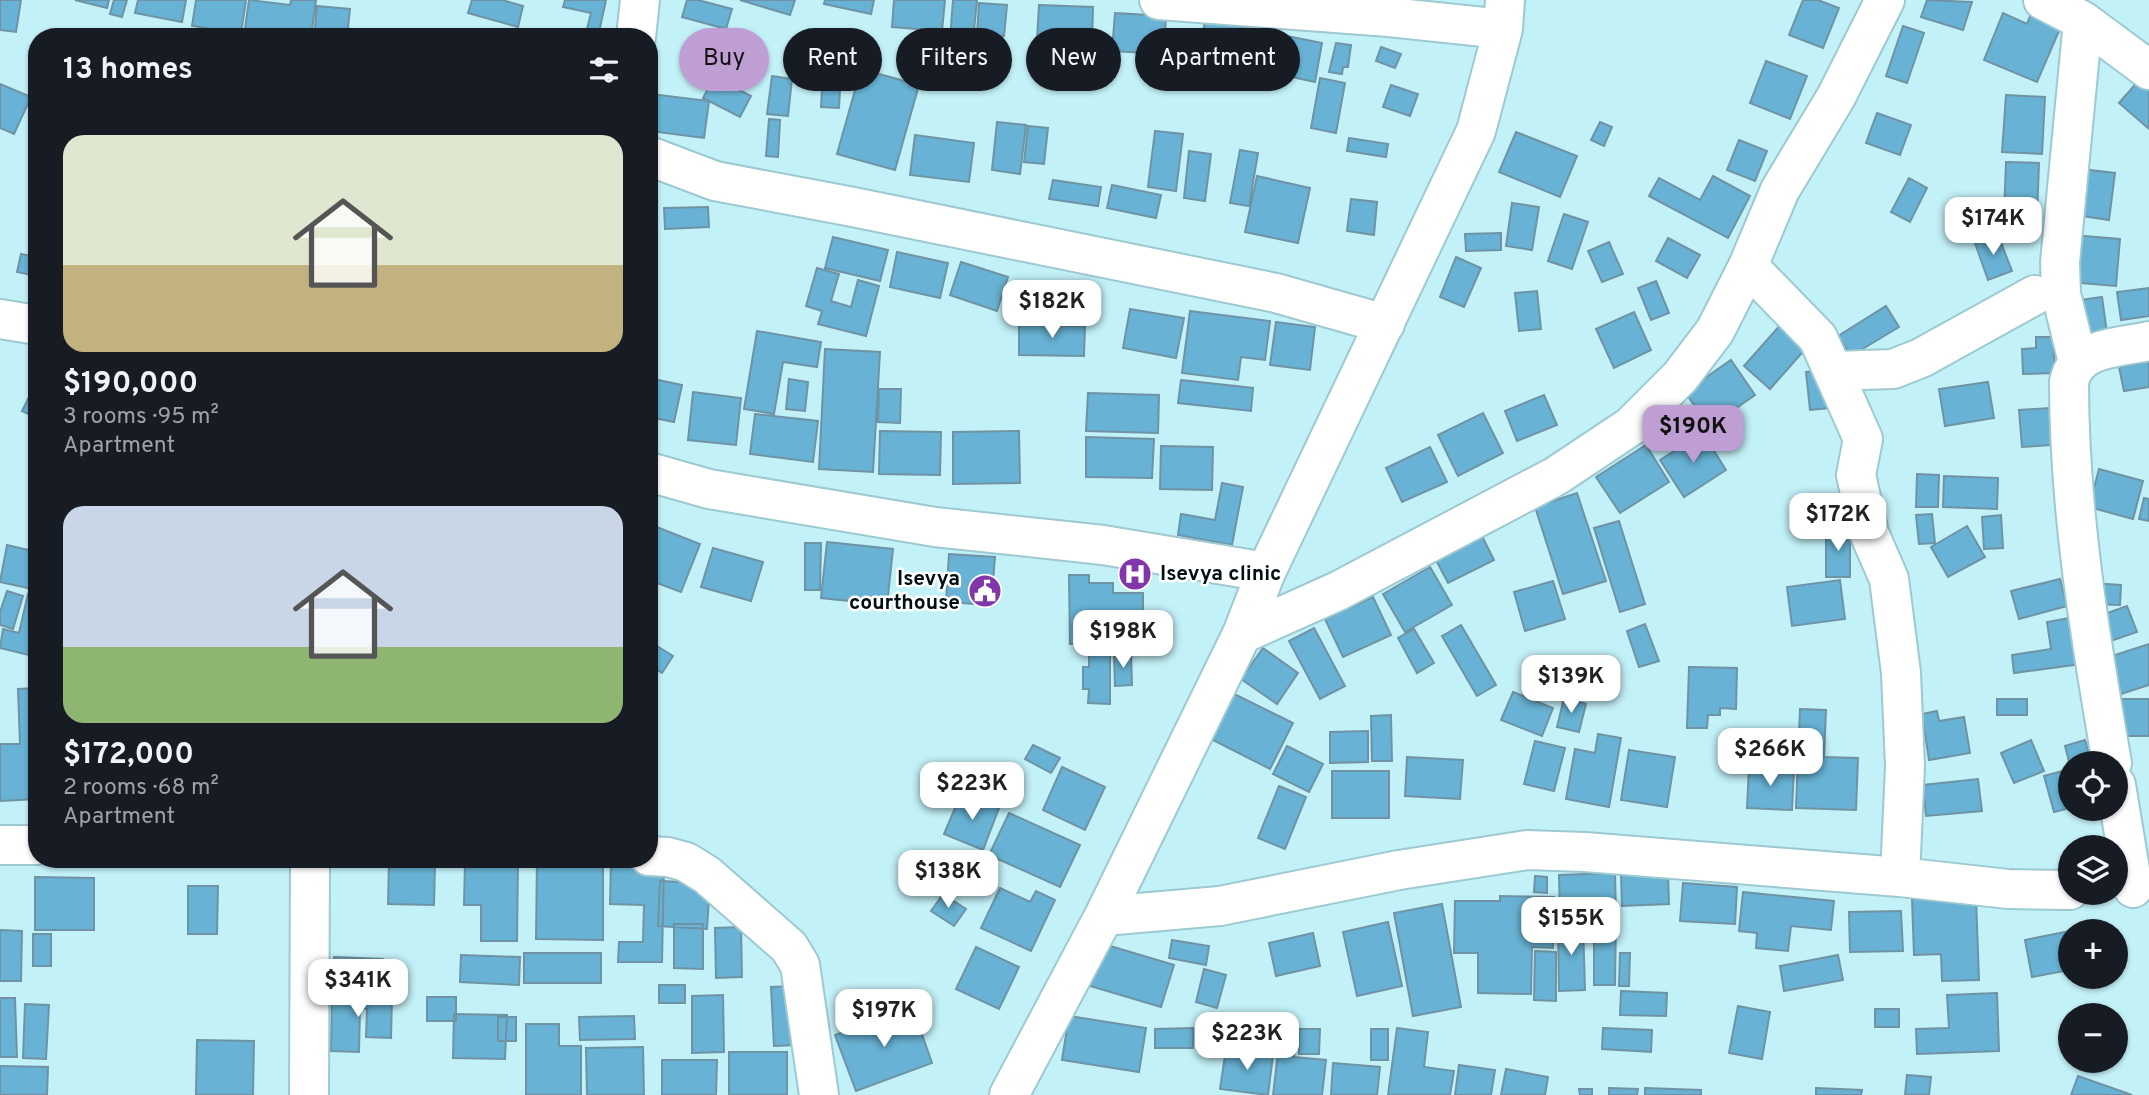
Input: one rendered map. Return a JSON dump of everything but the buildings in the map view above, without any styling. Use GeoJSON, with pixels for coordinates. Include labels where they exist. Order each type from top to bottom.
{"type":"FeatureCollection","features":[{"type":"Feature","properties":{"kind":"street"},"geometry":{"type":"LineString","coordinates":[[637,28],[640,0]]}},
{"type":"Feature","properties":{"kind":"street"},"geometry":{"type":"LineString","coordinates":[[1009,1095],[1104,916],[1242,634],[1266,572],[1476,131],[1504,15],[1389,17],[1159,0]]}},
{"type":"Feature","properties":{"kind":"street"},"geometry":{"type":"LineString","coordinates":[[1242,634],[1338,591],[1521,495],[1556,476],[1631,426],[1680,377],[1715,331],[1748,266],[1780,190],[1836,97],[1885,0]]}},
{"type":"Feature","properties":{"kind":"street"},"geometry":{"type":"LineString","coordinates":[[2043,0],[2083,21],[2149,70]]}},
{"type":"Feature","properties":{"kind":"street"},"geometry":{"type":"LineString","coordinates":[[2078,362],[2062,294],[2060,262],[2083,21]]}},
{"type":"Feature","properties":{"kind":"street"},"geometry":{"type":"LineString","coordinates":[[658,159],[715,181],[1276,293],[1385,324]]}},
{"type":"Feature","properties":{"kind":"street"},"geometry":{"type":"LineString","coordinates":[[1748,266],[1818,338],[1863,439],[1856,475],[1869,533],[1889,579],[1902,673],[1905,766],[1900,877]]}},
{"type":"Feature","properties":{"kind":"street"},"geometry":{"type":"LineString","coordinates":[[1833,371],[1893,369],[1921,358],[2035,296]]}},
{"type":"Feature","properties":{"kind":"street"},"geometry":{"type":"LineString","coordinates":[[0,320],[28,324]]}},
{"type":"Feature","properties":{"kind":"street"},"geometry":{"type":"LineString","coordinates":[[2110,751],[2084,601],[2069,382],[2071,371],[2088,354],[2149,341]]}},
{"type":"Feature","properties":{"kind":"street"},"geometry":{"type":"LineString","coordinates":[[658,475],[709,489],[935,527],[1103,545],[1266,572]]}},
{"type":"Feature","properties":{"kind":"street"},"geometry":{"type":"LineString","coordinates":[[2122,821],[2133,888]]}},
{"type":"Feature","properties":{"kind":"street"},"geometry":{"type":"LineString","coordinates":[[0,845],[28,845]]}},
{"type":"Feature","properties":{"kind":"street"},"geometry":{"type":"LineString","coordinates":[[1104,916],[1220,906],[1399,870],[1527,850],[1585,852],[1900,877],[2008,889],[2058,890]]}},
{"type":"Feature","properties":{"kind":"street"},"geometry":{"type":"LineString","coordinates":[[658,856],[686,862],[708,875],[789,947],[800,965],[819,1095]]}},
{"type":"Feature","properties":{"kind":"street"},"geometry":{"type":"LineString","coordinates":[[309,1095],[310,868]]}},
{"type":"Feature","properties":{"kind":"place","name":"Isevya clinic"},"geometry":{"type":"Point","coordinates":[1135,574]}},
{"type":"Feature","properties":{"kind":"place","name":"Isevya courthouse"},"geometry":{"type":"Point","coordinates":[985,591]}}]}
